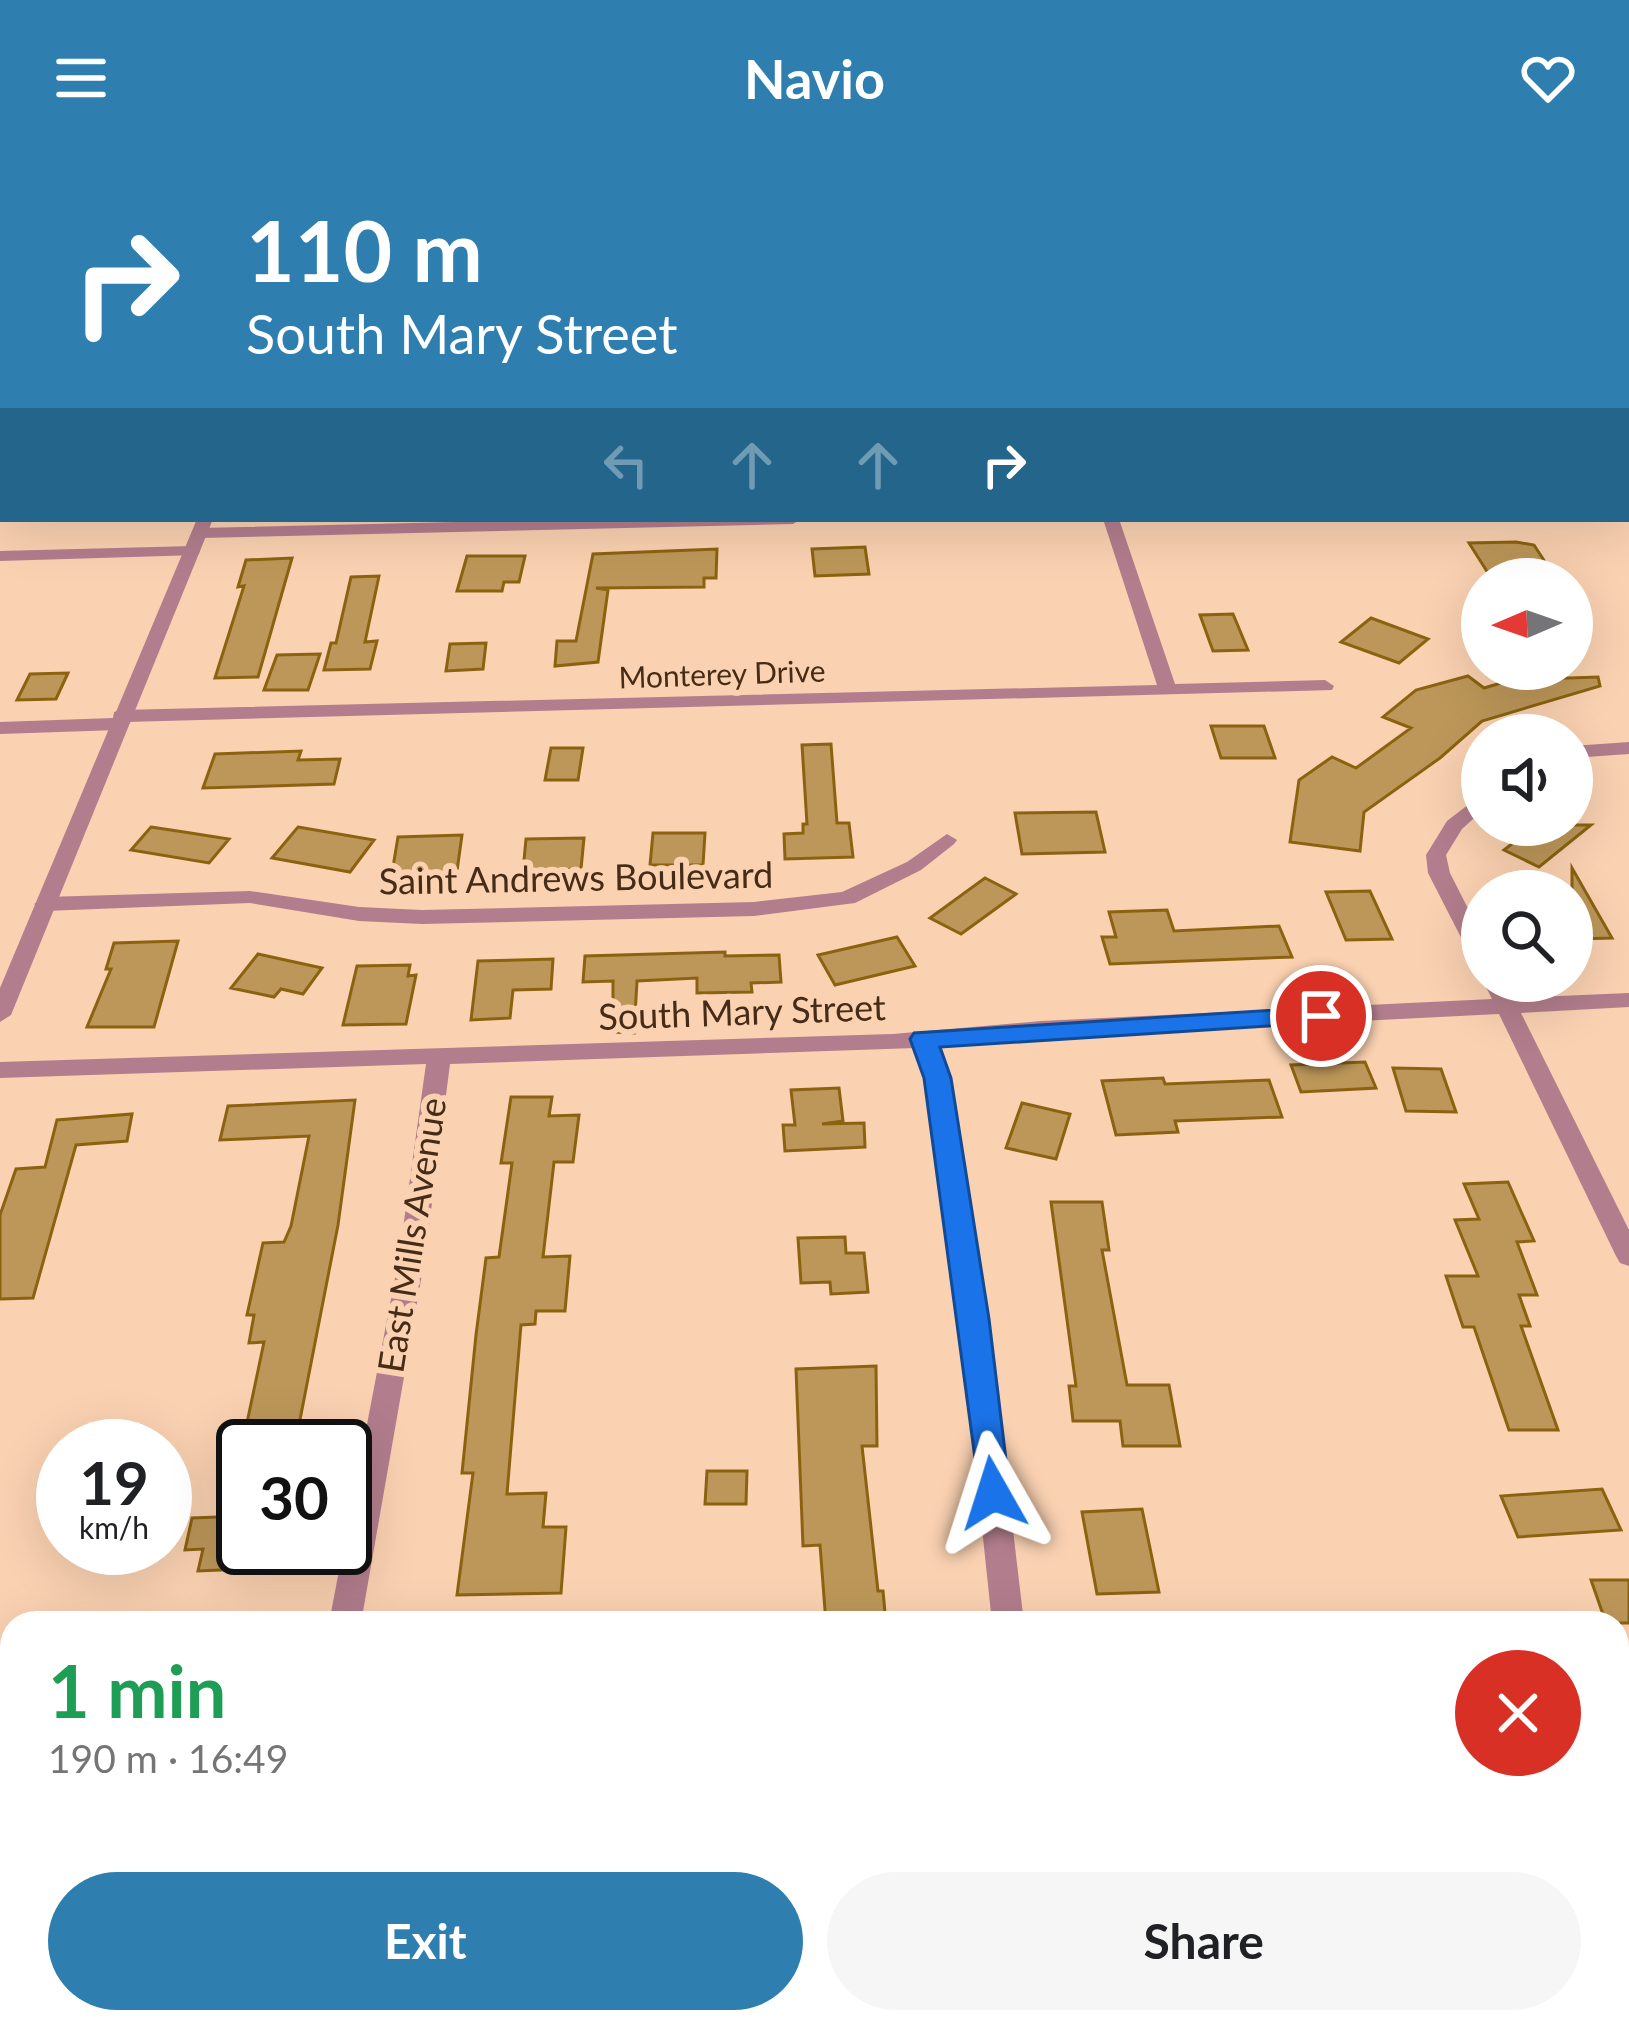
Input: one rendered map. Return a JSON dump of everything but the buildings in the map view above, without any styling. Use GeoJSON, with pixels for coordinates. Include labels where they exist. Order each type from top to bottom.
{"type":"FeatureCollection","features":[{"type":"Feature","properties":{"kind":"street"},"geometry":{"type":"LineString","coordinates":[[0,556],[199,534],[674,522]]}},
{"type":"Feature","properties":{"kind":"street"},"geometry":{"type":"LineString","coordinates":[[1113,522],[1168,690]]}},
{"type":"Feature","properties":{"kind":"street"},"geometry":{"type":"LineString","coordinates":[[0,1016],[199,534]]}},
{"type":"Feature","properties":{"kind":"street","name":"Monterey Drive"},"geometry":{"type":"LineString","coordinates":[[0,728],[120,720],[1324,686]]}},
{"type":"Feature","properties":{"kind":"street"},"geometry":{"type":"LineString","coordinates":[[1593,751],[1629,748]]}},
{"type":"Feature","properties":{"kind":"street"},"geometry":{"type":"LineString","coordinates":[[1461,819],[1436,855],[1439,873],[1461,916]]}},
{"type":"Feature","properties":{"kind":"street","name":"Saint Andrews Boulevard"},"geometry":{"type":"LineString","coordinates":[[46,904],[211,895],[422,917],[626,915],[817,905],[880,885],[947,839]]}},
{"type":"Feature","properties":{"kind":"street","name":"South Mary Street"},"geometry":{"type":"LineString","coordinates":[[0,1070],[439,1059],[924,1039],[1629,1000]]}},
{"type":"Feature","properties":{"kind":"street"},"geometry":{"type":"LineString","coordinates":[[1506,1002],[1629,1256]]}},
{"type":"Feature","properties":{"kind":"street"},"geometry":{"type":"LineString","coordinates":[[924,1039],[938,1078],[974,1319],[1007,1611]]}},
{"type":"Feature","properties":{"kind":"street","name":"East Mills Avenue"},"geometry":{"type":"LineString","coordinates":[[347,1611],[412,1257],[439,1059]]}},
{"type":"Feature","properties":{"kind":"route"},"geometry":{"type":"LineString","coordinates":[[993,1493],[974,1319],[938,1078],[924,1039],[1321,1016]]}}]}
